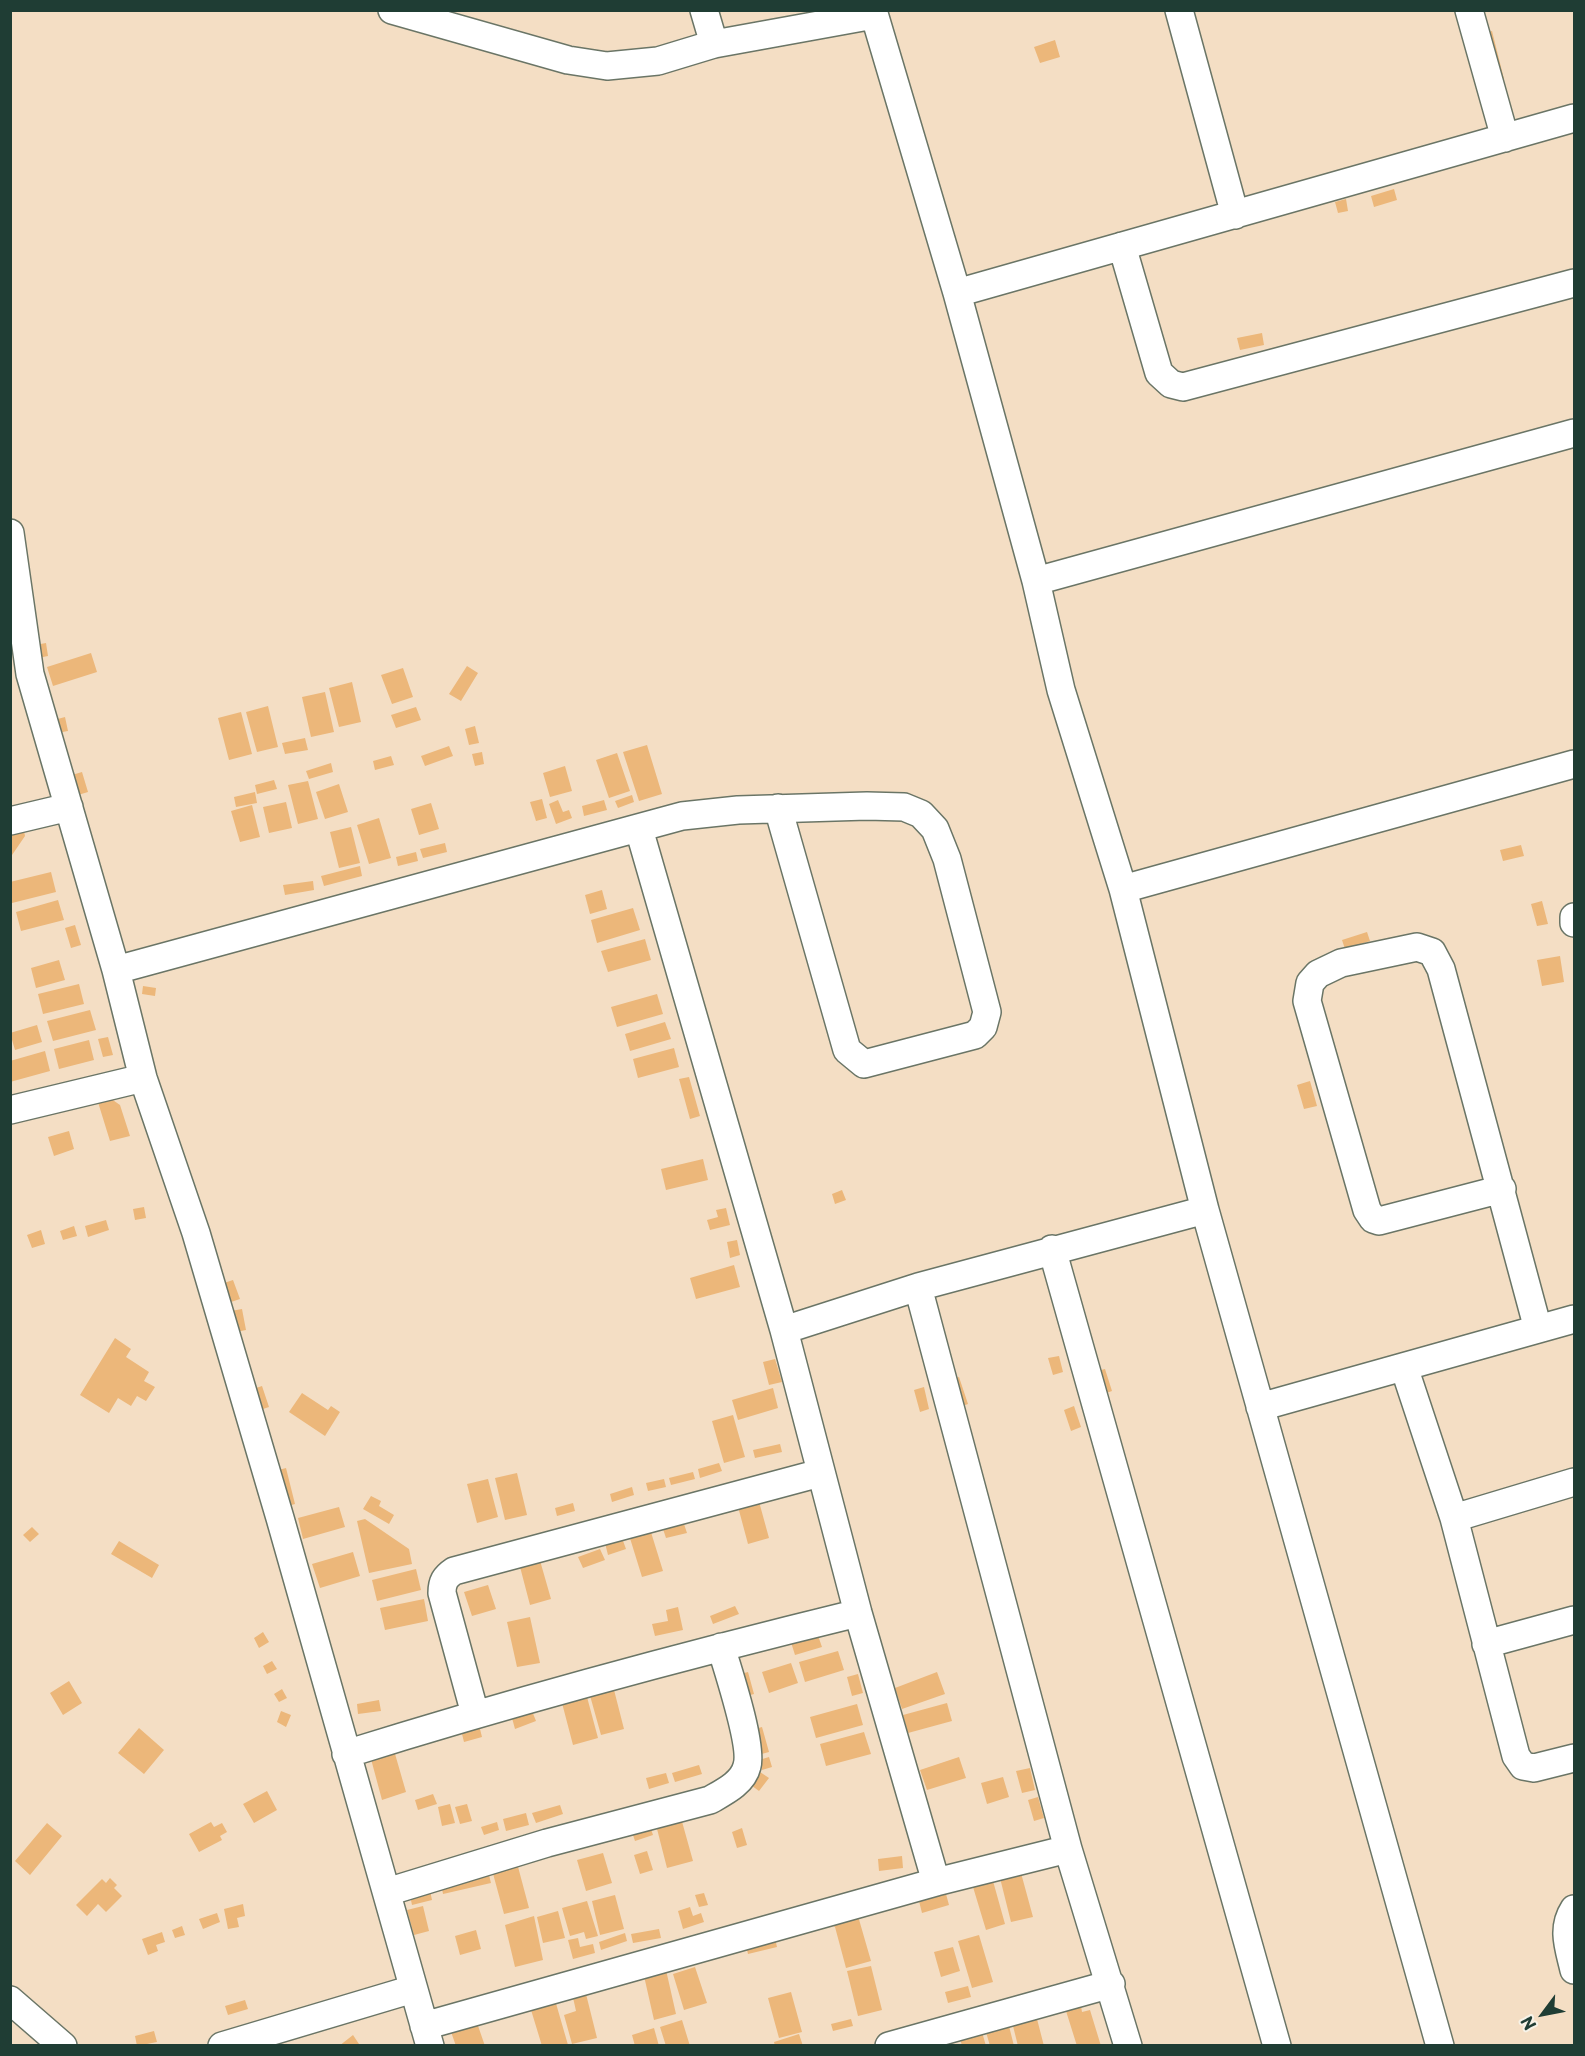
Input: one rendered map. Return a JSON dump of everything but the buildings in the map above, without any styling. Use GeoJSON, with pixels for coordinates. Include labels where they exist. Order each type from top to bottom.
{"type":"FeatureCollection","features":[{"type":"Feature","properties":{"kind":"street"},"geometry":{"type":"LineString","coordinates":[[392,10],[568,60],[607,66],[658,61],[714,44],[873,13],[957,293],[1036,581],[1061,690],[1123,889],[1205,1210],[1437,2045]]}},
{"type":"Feature","properties":{"kind":"street"},"geometry":{"type":"LineString","coordinates":[[704,10],[714,44]]}},
{"type":"Feature","properties":{"kind":"street"},"geometry":{"type":"LineString","coordinates":[[1179,10],[1235,215]]}},
{"type":"Feature","properties":{"kind":"street"},"geometry":{"type":"LineString","coordinates":[[1469,10],[1505,138]]}},
{"type":"Feature","properties":{"kind":"street"},"geometry":{"type":"LineString","coordinates":[[957,293],[1575,118]]}},
{"type":"Feature","properties":{"kind":"street"},"geometry":{"type":"LineString","coordinates":[[1122,246],[1160,373],[1170,384],[1183,387],[1575,284]]}},
{"type":"Feature","properties":{"kind":"street"},"geometry":{"type":"LineString","coordinates":[[1036,581],[1575,433]]}},
{"type":"Feature","properties":{"kind":"street"},"geometry":{"type":"LineString","coordinates":[[10,532],[20,676],[69,807],[116,970],[143,1078],[196,1233],[280,1518],[427,2036],[936,1882],[1068,1849]]}},
{"type":"Feature","properties":{"kind":"street"},"geometry":{"type":"LineString","coordinates":[[1123,889],[1575,764]]}},
{"type":"Feature","properties":{"kind":"street"},"geometry":{"type":"LineString","coordinates":[[10,821],[69,807]]}},
{"type":"Feature","properties":{"kind":"street"},"geometry":{"type":"LineString","coordinates":[[116,970],[682,816],[778,808],[903,807],[921,814],[935,829],[947,859],[987,1012],[983,1027],[975,1035],[864,1064],[847,1050],[778,808]]}},
{"type":"Feature","properties":{"kind":"street"},"geometry":{"type":"LineString","coordinates":[[639,829],[784,1330],[858,1613],[936,1882]]}},
{"type":"Feature","properties":{"kind":"street"},"geometry":{"type":"LineString","coordinates":[[1575,917],[1575,923]]}},
{"type":"Feature","properties":{"kind":"street"},"geometry":{"type":"LineString","coordinates":[[1502,1189],[1379,1221],[1373,1219],[1367,1210],[1307,1001],[1310,983],[1318,974],[1341,963],[1417,947],[1432,952],[1441,969],[1502,1189],[1538,1329]]}},
{"type":"Feature","properties":{"kind":"street"},"geometry":{"type":"LineString","coordinates":[[10,1110],[143,1078]]}},
{"type":"Feature","properties":{"kind":"street"},"geometry":{"type":"LineString","coordinates":[[784,1330],[918,1287],[1205,1210]]}},
{"type":"Feature","properties":{"kind":"street"},"geometry":{"type":"LineString","coordinates":[[1052,1250],[1278,2046]]}},
{"type":"Feature","properties":{"kind":"street"},"geometry":{"type":"LineString","coordinates":[[918,1287],[1068,1849],[1111,1984],[1128,2046]]}},
{"type":"Feature","properties":{"kind":"street"},"geometry":{"type":"LineString","coordinates":[[1260,1407],[1575,1319]]}},
{"type":"Feature","properties":{"kind":"street"},"geometry":{"type":"LineString","coordinates":[[1404,1367],[1454,1518],[1514,1751],[1522,1765],[1534,1768],[1575,1758]]}},
{"type":"Feature","properties":{"kind":"street"},"geometry":{"type":"LineString","coordinates":[[475,1714],[442,1593],[442,1583],[446,1576],[454,1571],[820,1473]]}},
{"type":"Feature","properties":{"kind":"street"},"geometry":{"type":"LineString","coordinates":[[1454,1518],[1575,1482]]}},
{"type":"Feature","properties":{"kind":"street"},"geometry":{"type":"LineString","coordinates":[[346,1754],[475,1714],[721,1647],[858,1613]]}},
{"type":"Feature","properties":{"kind":"street"},"geometry":{"type":"LineString","coordinates":[[1486,1644],[1575,1620]]}},
{"type":"Feature","properties":{"kind":"street"},"geometry":{"type":"LineString","coordinates":[[387,1892],[548,1844],[710,1800],[732,1788],[747,1767],[748,1748],[721,1647]]}},
{"type":"Feature","properties":{"kind":"street"},"geometry":{"type":"LineString","coordinates":[[1575,1909],[1568,1922],[1566,1935],[1575,1970]]}},
{"type":"Feature","properties":{"kind":"street"},"geometry":{"type":"LineString","coordinates":[[889,2046],[1111,1984]]}},
{"type":"Feature","properties":{"kind":"street"},"geometry":{"type":"LineString","coordinates":[[222,2046],[413,1989]]}},
{"type":"Feature","properties":{"kind":"street"},"geometry":{"type":"LineString","coordinates":[[10,2000],[63,2046]]}}]}
